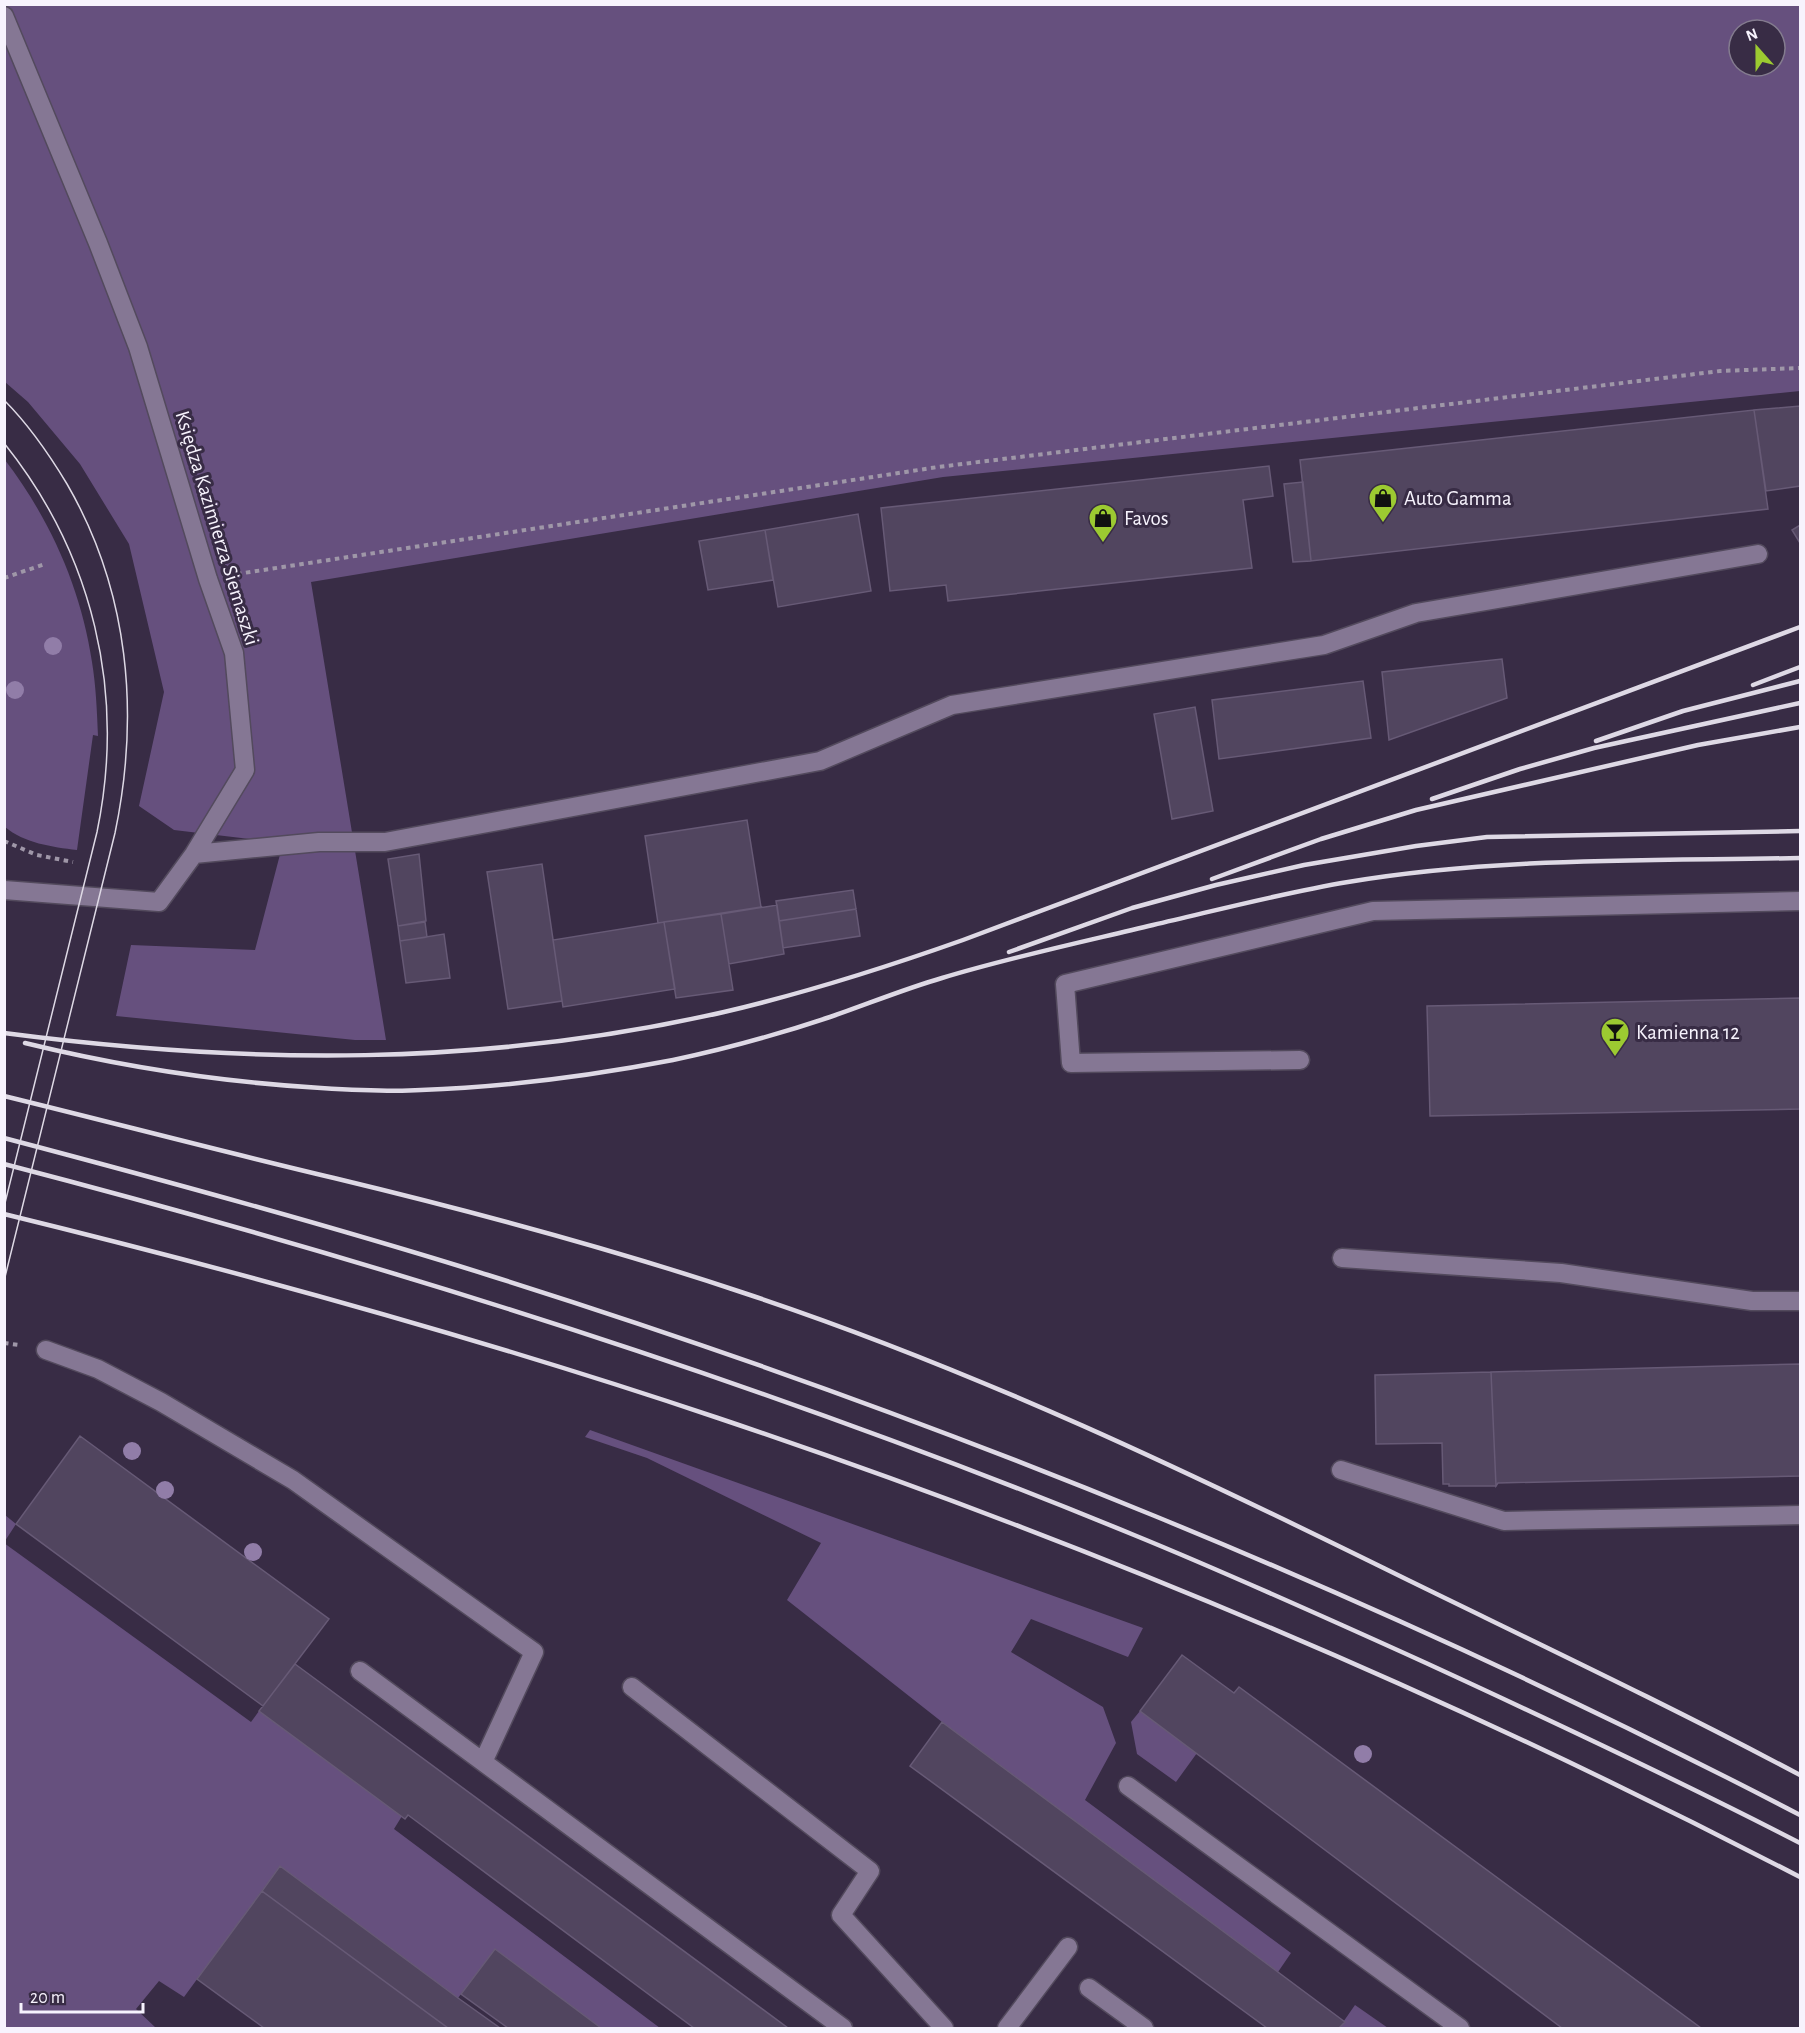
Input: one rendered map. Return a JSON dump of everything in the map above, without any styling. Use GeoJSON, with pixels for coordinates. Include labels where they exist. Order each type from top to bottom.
{"type":"FeatureCollection","features":[{"type":"Feature","properties":{"kind":"lane","name":"Księdza Kazimierza Siemaszki"},"geometry":{"type":"LineString","coordinates":[[4,16],[98,243],[138,347],[208,579],[234,653],[244,770],[194,854],[159,902],[4,890]]}},
{"type":"Feature","properties":{"kind":"lane"},"geometry":{"type":"LineString","coordinates":[[194,854],[319,842],[385,842],[820,761],[952,705],[1324,645],[1416,613],[1758,554]]}},
{"type":"Feature","properties":{"kind":"lane"},"geometry":{"type":"LineString","coordinates":[[1300,1060],[1071,1063],[1065,984],[1373,911],[1800,901]]}},
{"type":"Feature","properties":{"kind":"lane"},"geometry":{"type":"LineString","coordinates":[[1342,1258],[1561,1273],[1752,1301],[1800,1301]]}},
{"type":"Feature","properties":{"kind":"lane"},"geometry":{"type":"LineString","coordinates":[[46,1350],[98,1368],[161,1401],[293,1479],[534,1652],[483,1762]]}},
{"type":"Feature","properties":{"kind":"lane"},"geometry":{"type":"LineString","coordinates":[[1341,1470],[1504,1521],[1800,1515]]}},
{"type":"Feature","properties":{"kind":"lane"},"geometry":{"type":"LineString","coordinates":[[360,1671],[843,2028]]}},
{"type":"Feature","properties":{"kind":"lane"},"geometry":{"type":"LineString","coordinates":[[632,1687],[870,1871],[842,1914],[944,2028]]}},
{"type":"Feature","properties":{"kind":"lane"},"geometry":{"type":"LineString","coordinates":[[1128,1786],[1460,2028]]}},
{"type":"Feature","properties":{"kind":"lane"},"geometry":{"type":"LineString","coordinates":[[1007,2028],[1068,1947]]}},
{"type":"Feature","properties":{"kind":"lane"},"geometry":{"type":"LineString","coordinates":[[1089,1988],[1144,2028]]}},
{"type":"Feature","properties":{"kind":"path"},"geometry":{"type":"LineString","coordinates":[[208,579],[938,467],[1720,371],[1800,368]]}},
{"type":"Feature","properties":{"kind":"path"},"geometry":{"type":"LineString","coordinates":[[4,578],[45,564]]}},
{"type":"Feature","properties":{"kind":"shaded area"},"geometry":{"type":"Polygon","coordinates":[[[5,5],[1800,5],[1800,391],[943,477],[311,582],[386,1040],[355,1040],[116,1016],[131,945],[255,950],[283,843],[174,830],[139,806],[164,692],[129,544],[80,464],[28,402],[5,382],[5,5]]]}},
{"type":"Feature","properties":{"kind":"shaded area"},"geometry":{"type":"Polygon","coordinates":[[[5,460],[36,506],[61,555],[72,581],[87,634],[97,708],[98,736],[93,735],[77,850],[30,841],[5,827],[5,460]]]}},
{"type":"Feature","properties":{"kind":"shaded area"},"geometry":{"type":"Polygon","coordinates":[[[590,1430],[1143,1628],[1128,1657],[1031,1619],[1011,1652],[1103,1707],[1116,1743],[1085,1800],[1291,1953],[1278,1972],[942,1722],[787,1600],[821,1543],[647,1458],[585,1437],[590,1430]]]}},
{"type":"Feature","properties":{"kind":"shaded area"},"geometry":{"type":"Polygon","coordinates":[[[5,1515],[16,1524],[5,1541],[5,1515]]]}},
{"type":"Feature","properties":{"kind":"shaded area"},"geometry":{"type":"Polygon","coordinates":[[[4,1543],[251,1722],[259,1711],[402,1816],[394,1829],[660,2028],[601,2028],[495,1949],[458,1998],[280,1866],[184,1997],[159,1981],[136,2009],[156,2028],[5,2028],[4,1543]]]}},
{"type":"Feature","properties":{"kind":"shaded area"},"geometry":{"type":"Polygon","coordinates":[[[1140,1711],[1197,1753],[1176,1782],[1137,1754],[1131,1722],[1140,1711]]]}},
{"type":"Feature","properties":{"kind":"shaded area"},"geometry":{"type":"Polygon","coordinates":[[[1355,2005],[1388,2028],[1339,2028],[1355,2005]]]}},
{"type":"Feature","properties":{"kind":"building"},"geometry":{"type":"Polygon","coordinates":[[[1800,406],[1800,486],[1766,491],[1754,410],[1800,406]]]}},
{"type":"Feature","properties":{"kind":"building"},"geometry":{"type":"Polygon","coordinates":[[[1754,410],[1768,509],[1311,561],[1300,460],[1754,410]]]}},
{"type":"Feature","properties":{"kind":"building"},"geometry":{"type":"Polygon","coordinates":[[[1269,466],[1273,496],[1243,500],[1252,568],[948,601],[946,585],[890,591],[881,508],[1269,466]]]}},
{"type":"Feature","properties":{"kind":"building"},"geometry":{"type":"Polygon","coordinates":[[[1303,482],[1311,561],[1293,562],[1284,484],[1303,482]]]}},
{"type":"Feature","properties":{"kind":"building"},"geometry":{"type":"Polygon","coordinates":[[[858,514],[871,591],[778,607],[765,530],[858,514]]]}},
{"type":"Feature","properties":{"kind":"building"},"geometry":{"type":"Polygon","coordinates":[[[1800,525],[1800,543],[1792,530],[1800,525]]]}},
{"type":"Feature","properties":{"kind":"building"},"geometry":{"type":"Polygon","coordinates":[[[765,530],[773,580],[708,590],[699,541],[765,530]]]}},
{"type":"Feature","properties":{"kind":"building"},"geometry":{"type":"Polygon","coordinates":[[[1502,659],[1507,698],[1389,740],[1382,672],[1502,659]]]}},
{"type":"Feature","properties":{"kind":"building"},"geometry":{"type":"Polygon","coordinates":[[[1363,681],[1371,738],[1219,759],[1212,700],[1363,681]]]}},
{"type":"Feature","properties":{"kind":"building"},"geometry":{"type":"Polygon","coordinates":[[[1195,707],[1213,811],[1172,819],[1154,714],[1195,707]]]}},
{"type":"Feature","properties":{"kind":"building"},"geometry":{"type":"Polygon","coordinates":[[[747,820],[761,907],[658,923],[645,836],[747,820]]]}},
{"type":"Feature","properties":{"kind":"building"},"geometry":{"type":"Polygon","coordinates":[[[419,854],[426,921],[398,926],[388,859],[419,854]]]}},
{"type":"Feature","properties":{"kind":"building"},"geometry":{"type":"Polygon","coordinates":[[[542,864],[562,1001],[508,1009],[487,872],[542,864]]]}},
{"type":"Feature","properties":{"kind":"building"},"geometry":{"type":"Polygon","coordinates":[[[853,890],[856,909],[779,921],[776,901],[853,890]]]}},
{"type":"Feature","properties":{"kind":"building"},"geometry":{"type":"Polygon","coordinates":[[[777,905],[784,954],[729,964],[721,914],[777,905]]]}},
{"type":"Feature","properties":{"kind":"building"},"geometry":{"type":"Polygon","coordinates":[[[856,909],[860,936],[783,948],[779,921],[856,909]]]}},
{"type":"Feature","properties":{"kind":"building"},"geometry":{"type":"Polygon","coordinates":[[[721,914],[733,990],[676,998],[664,922],[721,914]]]}},
{"type":"Feature","properties":{"kind":"building"},"geometry":{"type":"Polygon","coordinates":[[[425,922],[427,937],[400,941],[398,926],[425,922]]]}},
{"type":"Feature","properties":{"kind":"building"},"geometry":{"type":"Polygon","coordinates":[[[664,922],[675,989],[563,1007],[553,940],[664,922]]]}},
{"type":"Feature","properties":{"kind":"building"},"geometry":{"type":"Polygon","coordinates":[[[444,934],[450,978],[406,983],[400,941],[444,934]]]}},
{"type":"Feature","properties":{"kind":"building","name":"Kamienna 12"},"geometry":{"type":"Polygon","coordinates":[[[1800,998],[1800,1109],[1430,1116],[1427,1006],[1800,998]]]}},
{"type":"Feature","properties":{"kind":"building"},"geometry":{"type":"Polygon","coordinates":[[[1800,1364],[1800,1476],[1498,1483],[1496,1486],[1491,1372],[1800,1364]]]}},
{"type":"Feature","properties":{"kind":"building"},"geometry":{"type":"Polygon","coordinates":[[[1491,1372],[1496,1486],[1443,1484],[1442,1443],[1376,1444],[1375,1375],[1491,1372]]]}},
{"type":"Feature","properties":{"kind":"building"},"geometry":{"type":"Polygon","coordinates":[[[80,1436],[329,1619],[263,1706],[16,1524],[80,1436]]]}},
{"type":"Feature","properties":{"kind":"building"},"geometry":{"type":"Polygon","coordinates":[[[1182,1655],[1234,1693],[1239,1687],[1701,2028],[1562,2028],[1140,1711],[1182,1655]]]}},
{"type":"Feature","properties":{"kind":"building"},"geometry":{"type":"Polygon","coordinates":[[[295,1664],[788,2028],[694,2028],[408,1815],[405,1819],[259,1711],[295,1664]]]}},
{"type":"Feature","properties":{"kind":"building"},"geometry":{"type":"Polygon","coordinates":[[[942,1722],[1345,2022],[1339,2028],[1267,2028],[910,1766],[942,1722]]]}},
{"type":"Feature","properties":{"kind":"building"},"geometry":{"type":"Polygon","coordinates":[[[280,1866],[500,2028],[448,2028],[262,1891],[280,1866]]]}},
{"type":"Feature","properties":{"kind":"building"},"geometry":{"type":"Polygon","coordinates":[[[262,1891],[448,2028],[264,2028],[197,1979],[262,1891]]]}},
{"type":"Feature","properties":{"kind":"building"},"geometry":{"type":"Polygon","coordinates":[[[495,1949],[601,2028],[508,2028],[461,1994],[495,1949]]]}},
{"type":"Feature","properties":{"kind":"tram line"},"geometry":{"type":"LineString","coordinates":[[4,400],[53,462],[88,525],[104,567],[116,610],[124,654],[127,698],[127,743],[123,788],[115,833],[4,1281]]}},
{"type":"Feature","properties":{"kind":"tram line"},"geometry":{"type":"LineString","coordinates":[[4,443],[35,486],[60,531],[80,578],[95,627],[104,677],[107,728],[105,780],[97,832],[4,1207]]}},
{"type":"Feature","properties":{"kind":"railway"},"geometry":{"type":"LineString","coordinates":[[4,1033],[96,1044],[186,1051],[276,1055],[366,1055],[455,1051],[544,1043],[634,1030],[724,1012],[844,979],[963,940],[1800,627]]}},
{"type":"Feature","properties":{"kind":"railway"},"geometry":{"type":"LineString","coordinates":[[1753,685],[1800,667]]}},
{"type":"Feature","properties":{"kind":"railway"},"geometry":{"type":"LineString","coordinates":[[1596,741],[1683,711],[1800,681]]}},
{"type":"Feature","properties":{"kind":"railway"},"geometry":{"type":"LineString","coordinates":[[1432,799],[1520,769],[1594,748],[1800,703]]}},
{"type":"Feature","properties":{"kind":"railway"},"geometry":{"type":"LineString","coordinates":[[1212,879],[1321,839],[1416,810],[1698,745],[1800,727]]}},
{"type":"Feature","properties":{"kind":"railway"},"geometry":{"type":"LineString","coordinates":[[1009,952],[1132,908],[1216,885],[1304,865],[1416,846],[1487,837],[1800,831]]}},
{"type":"Feature","properties":{"kind":"railway"},"geometry":{"type":"LineString","coordinates":[[25,1043],[172,1072],[283,1085],[396,1091],[453,1089],[547,1080],[673,1060],[713,1051],[830,1017],[928,982],[994,963],[1250,902],[1348,882],[1460,868],[1517,864],[1800,858]]}},
{"type":"Feature","properties":{"kind":"railway"},"geometry":{"type":"LineString","coordinates":[[4,1096],[540,1231],[694,1276],[915,1355],[999,1389],[1165,1463],[1606,1676],[1800,1775]]}},
{"type":"Feature","properties":{"kind":"railway"},"geometry":{"type":"LineString","coordinates":[[4,1138],[247,1204],[488,1275],[824,1388],[1156,1516],[1320,1586],[1642,1735],[1800,1815]]}},
{"type":"Feature","properties":{"kind":"railway"},"geometry":{"type":"LineString","coordinates":[[4,1164],[148,1202],[434,1286],[575,1330],[857,1427],[996,1480],[1244,1581],[1614,1751],[1800,1843]]}},
{"type":"Feature","properties":{"kind":"railway"},"geometry":{"type":"LineString","coordinates":[[4,1214],[274,1284],[452,1334],[630,1389],[857,1466],[995,1517],[1268,1627],[1537,1747],[1800,1877]]}},
{"type":"Feature","properties":{"kind":"place","name":"Auto Gamma"},"geometry":{"type":"Point","coordinates":[1383,524]}},
{"type":"Feature","properties":{"kind":"place","name":"Favos"},"geometry":{"type":"Point","coordinates":[1103,544]}},
{"type":"Feature","properties":{"kind":"place","name":"Kamienna 12"},"geometry":{"type":"Point","coordinates":[1615,1058]}}]}
